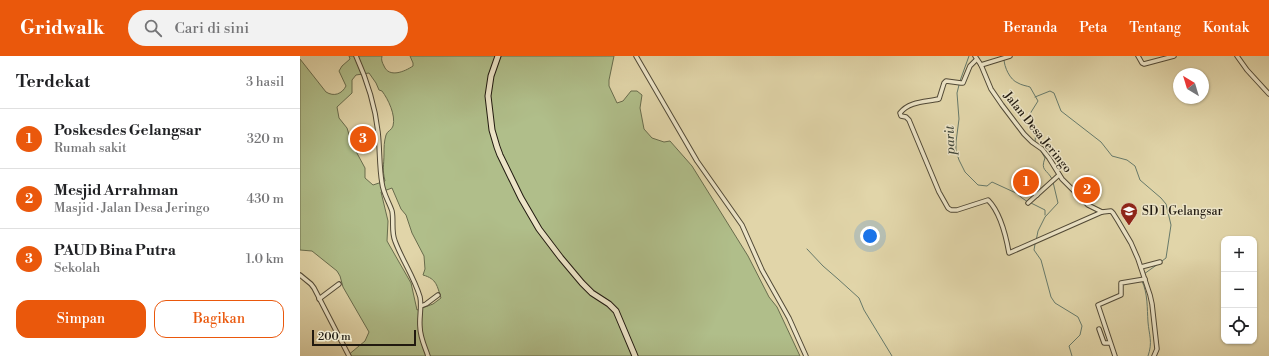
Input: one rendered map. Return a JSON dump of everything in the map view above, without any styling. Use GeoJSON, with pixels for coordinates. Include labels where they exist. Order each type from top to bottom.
{"type":"FeatureCollection","features":[{"type":"Feature","properties":{"kind":"street"},"geometry":{"type":"LineString","coordinates":[[356,56],[365,77],[376,115],[382,187],[392,213],[392,234],[419,295],[421,306],[420,327],[428,356]]}},
{"type":"Feature","properties":{"kind":"street"},"geometry":{"type":"LineString","coordinates":[[498,56],[491,76],[488,96],[492,130],[500,155],[521,198],[539,230],[582,283],[592,293],[609,304],[616,311],[635,356]]}},
{"type":"Feature","properties":{"kind":"street"},"geometry":{"type":"LineString","coordinates":[[636,56],[702,168],[742,225],[762,270],[789,318],[806,356]]}},
{"type":"Feature","properties":{"kind":"street"},"geometry":{"type":"LineString","coordinates":[[981,65],[1009,56]]}},
{"type":"Feature","properties":{"kind":"street"},"geometry":{"type":"LineString","coordinates":[[1138,56],[1141,63],[1144,64],[1174,56]]}},
{"type":"Feature","properties":{"kind":"street"},"geometry":{"type":"LineString","coordinates":[[1236,56],[1269,94]]}},
{"type":"Feature","properties":{"kind":"street"},"geometry":{"type":"LineString","coordinates":[[976,58],[970,66],[964,82],[959,83],[946,81],[939,99],[916,103],[904,109],[900,113],[908,119],[939,192],[948,208],[951,210],[957,210],[988,200],[998,216],[1007,240],[1009,253],[1102,212]]}},
{"type":"Feature","properties":{"kind":"street","name":"Jalan Desa Jeringo"},"geometry":{"type":"LineString","coordinates":[[976,58],[1002,105],[1024,134],[1042,149],[1054,165],[1059,175],[1086,203],[1102,212],[1109,211],[1113,213],[1131,243],[1141,267],[1143,279],[1152,304],[1157,349],[1154,356]]}},
{"type":"Feature","properties":{"kind":"street"},"geometry":{"type":"LineString","coordinates":[[1028,204],[1059,175]]}},
{"type":"Feature","properties":{"kind":"street"},"geometry":{"type":"LineString","coordinates":[[1026,187],[1037,195]]}},
{"type":"Feature","properties":{"kind":"street"},"geometry":{"type":"LineString","coordinates":[[1141,267],[1160,262]]}},
{"type":"Feature","properties":{"kind":"street"},"geometry":{"type":"LineString","coordinates":[[300,275],[311,284],[349,356]]}},
{"type":"Feature","properties":{"kind":"street"},"geometry":{"type":"LineString","coordinates":[[1115,356],[1109,343],[1098,305],[1121,295],[1121,283],[1143,279]]}},
{"type":"Feature","properties":{"kind":"street"},"geometry":{"type":"LineString","coordinates":[[319,299],[339,284]]}},
{"type":"Feature","properties":{"kind":"street"},"geometry":{"type":"LineString","coordinates":[[421,306],[438,295]]}},
{"type":"Feature","properties":{"kind":"street"},"geometry":{"type":"LineString","coordinates":[[1099,329],[1104,343],[1109,343]]}},
{"type":"Feature","properties":{"kind":"green space"},"geometry":{"type":"Polygon","coordinates":[[[349,56],[382,56],[382,62],[386,70],[397,73],[413,66],[410,56],[614,56],[609,86],[617,103],[623,101],[631,91],[637,91],[642,95],[640,108],[644,129],[652,138],[664,142],[670,141],[692,166],[748,256],[769,297],[777,307],[800,356],[347,356],[365,341],[369,332],[343,287],[337,271],[312,251],[300,250],[300,59],[326,92],[329,94],[338,94],[346,86],[339,71],[350,59],[349,56]],[[369,73],[356,75],[352,80],[352,93],[337,107],[339,118],[347,128],[352,144],[365,168],[365,178],[373,185],[385,181],[383,170],[384,142],[394,122],[387,98],[382,91],[379,90],[369,73]],[[392,188],[381,192],[388,221],[387,241],[411,283],[417,310],[433,304],[441,298],[434,281],[423,275],[425,269],[424,256],[392,188]]]}},
{"type":"Feature","properties":{"kind":"waterway","name":"parit"},"geometry":{"type":"LineString","coordinates":[[960,81],[969,56]]}},
{"type":"Feature","properties":{"kind":"waterway"},"geometry":{"type":"LineString","coordinates":[[1004,59],[1006,69],[1012,79],[1019,84],[1030,87],[1038,101],[1028,117],[1035,128],[1035,142]]}},
{"type":"Feature","properties":{"kind":"waterway","name":"parit"},"geometry":{"type":"LineString","coordinates":[[959,85],[957,93],[959,119],[956,151],[965,172],[978,185],[987,186],[992,182],[1016,193],[1028,202]]}},
{"type":"Feature","properties":{"kind":"waterway"},"geometry":{"type":"LineString","coordinates":[[1035,97],[1050,91],[1054,93],[1061,111],[1101,142],[1112,156],[1127,160],[1135,166],[1140,180],[1166,204],[1171,225],[1166,258],[1162,261]]}},
{"type":"Feature","properties":{"kind":"waterway"},"geometry":{"type":"LineString","coordinates":[[1040,149],[1045,158],[1043,165],[1044,168],[1052,179]]}},
{"type":"Feature","properties":{"kind":"waterway"},"geometry":{"type":"LineString","coordinates":[[1036,241],[1038,231],[1045,217],[1058,203],[1053,182]]}},
{"type":"Feature","properties":{"kind":"waterway","name":"parit"},"geometry":{"type":"LineString","coordinates":[[1031,203],[1045,210],[1045,215]]}},
{"type":"Feature","properties":{"kind":"waterway"},"geometry":{"type":"LineString","coordinates":[[1035,244],[1034,250],[1041,260],[1051,297],[1055,303],[1078,317],[1082,326],[1080,335],[1069,346],[1072,356]]}},
{"type":"Feature","properties":{"kind":"waterway"},"geometry":{"type":"LineString","coordinates":[[807,249],[823,266],[859,298],[864,310],[892,356]]}},
{"type":"Feature","properties":{"kind":"waterway"},"geometry":{"type":"LineString","coordinates":[[1144,274],[1158,264]]}},
{"type":"Feature","properties":{"kind":"waterway"},"geometry":{"type":"LineString","coordinates":[[1142,281],[1146,296],[1150,339],[1148,356]]}},
{"type":"Feature","properties":{"kind":"place","name":"PAUD Bina Putra"},"geometry":{"type":"Point","coordinates":[363,139]}},
{"type":"Feature","properties":{"kind":"place","name":"Poskesdes Gelangsar"},"geometry":{"type":"Point","coordinates":[1026,182]}},
{"type":"Feature","properties":{"kind":"place","name":"Mesjid Arrahman"},"geometry":{"type":"Point","coordinates":[1087,190]}},
{"type":"Feature","properties":{"kind":"place","name":"SD 1 Gelangsar"},"geometry":{"type":"Point","coordinates":[1129,226]}}]}
